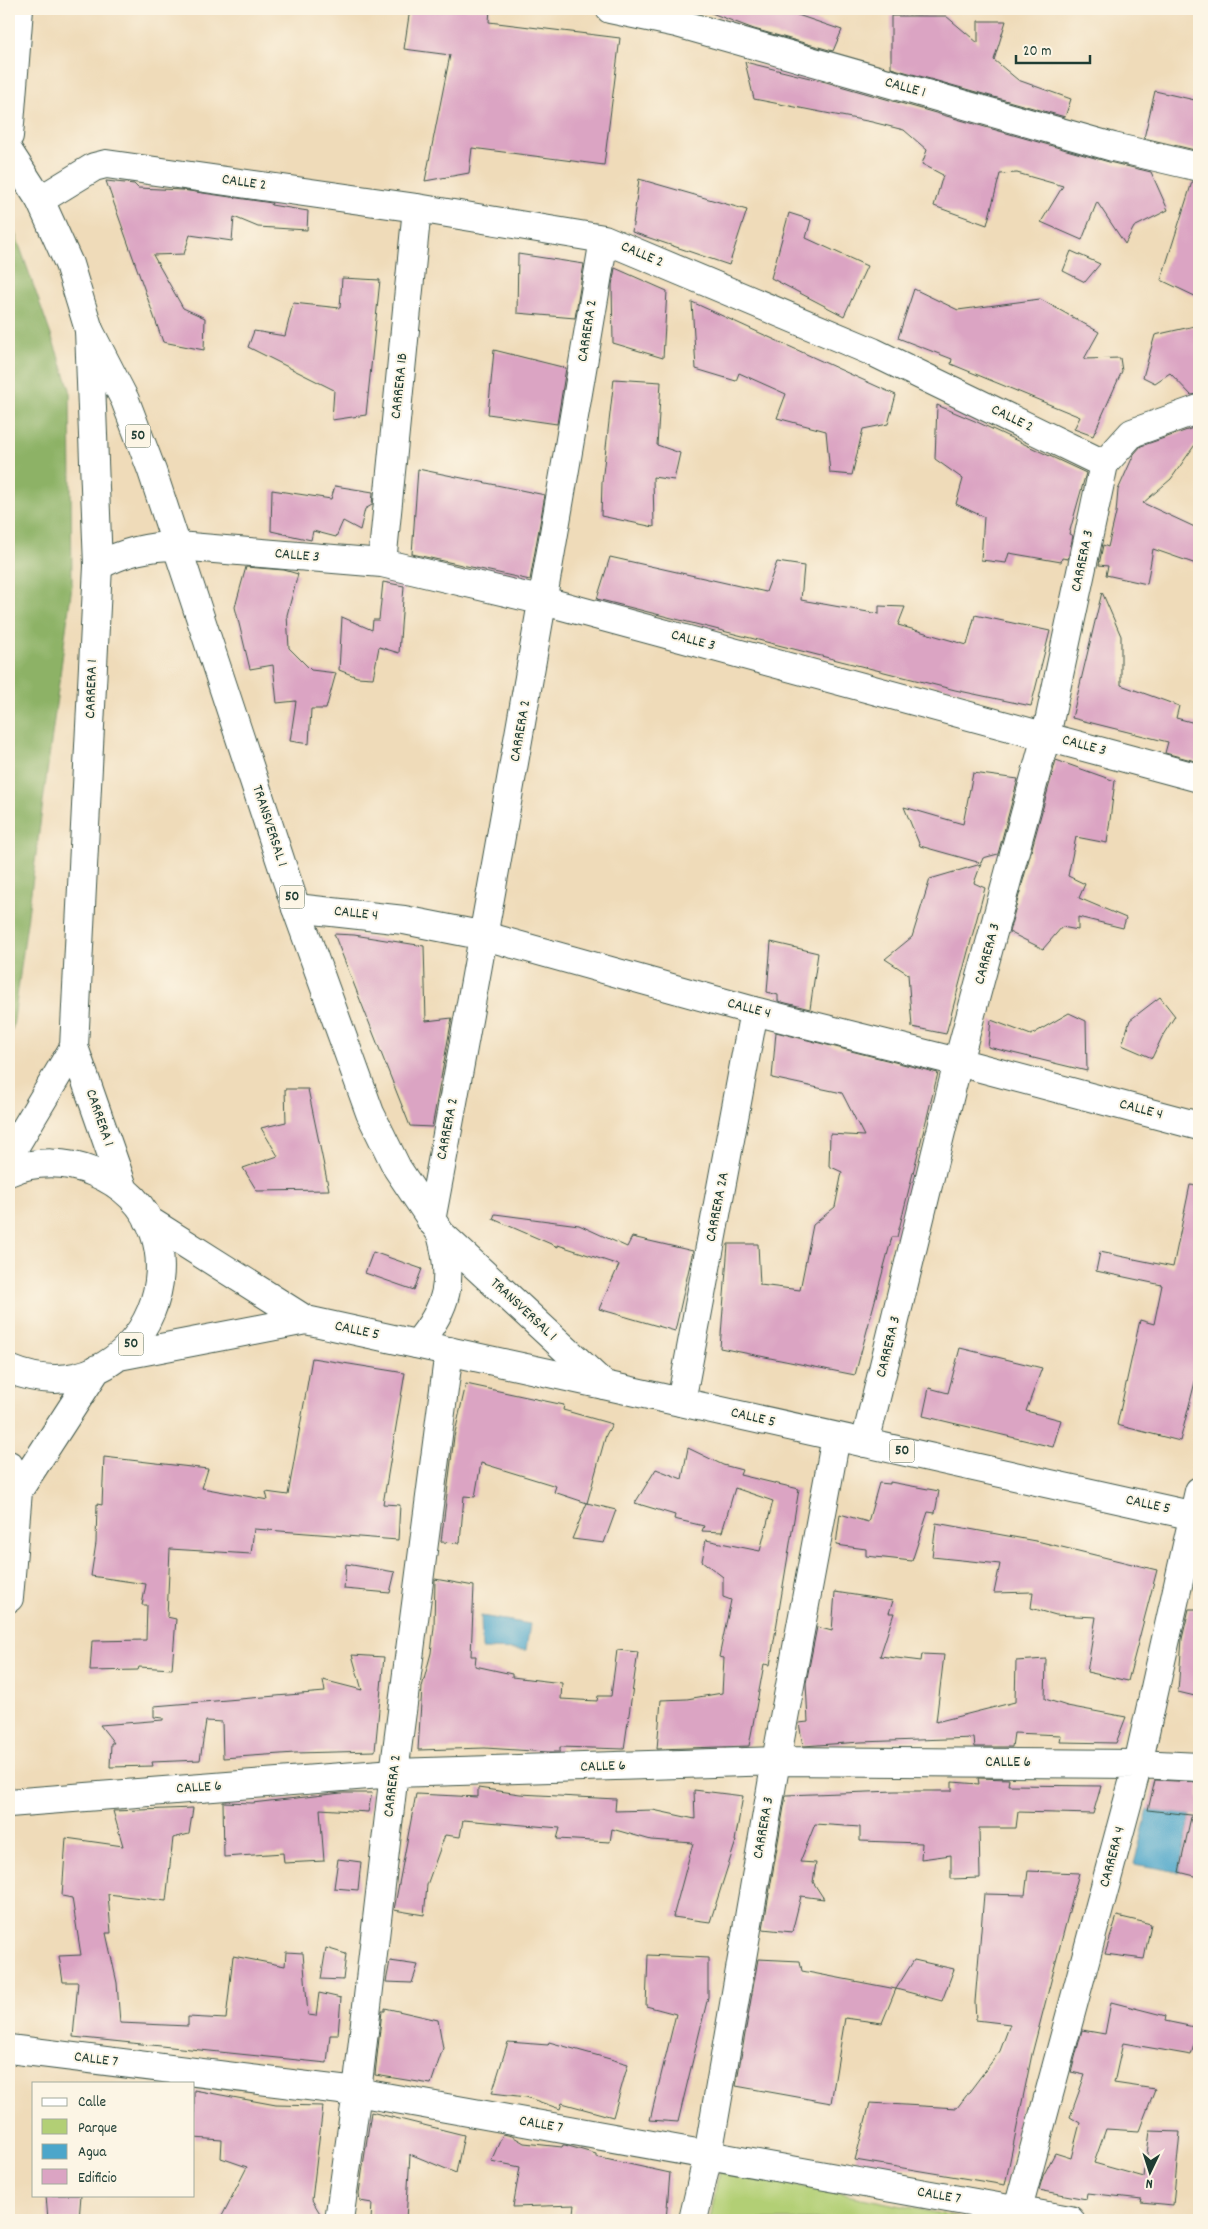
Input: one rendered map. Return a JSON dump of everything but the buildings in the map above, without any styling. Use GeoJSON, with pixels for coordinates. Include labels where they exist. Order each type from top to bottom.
{"type":"FeatureCollection","features":[{"type":"Feature","properties":{"kind":"main road"},"geometry":{"type":"LineString","coordinates":[[9,136],[20,9]]}},
{"type":"Feature","properties":{"kind":"main road","name":"CALLE 1"},"geometry":{"type":"LineString","coordinates":[[610,9],[677,23],[1113,147],[1199,168]]}},
{"type":"Feature","properties":{"kind":"main road","name":"50"},"geometry":{"type":"LineString","coordinates":[[9,152],[40,200],[69,264],[90,330]]}},
{"type":"Feature","properties":{"kind":"main road","name":"CALLE 2"},"geometry":{"type":"LineString","coordinates":[[40,200],[94,167],[106,164],[417,208],[604,239],[873,352],[1104,464]]}},
{"type":"Feature","properties":{"kind":"main road","name":"CARRERA 1B"},"geometry":{"type":"LineString","coordinates":[[382,563],[417,208]]}},
{"type":"Feature","properties":{"kind":"main road","name":"CARRERA 2"},"geometry":{"type":"LineString","coordinates":[[436,1228],[484,936],[544,601],[604,239]]}},
{"type":"Feature","properties":{"kind":"main road","name":"TRANSVERSAL 1"},"geometry":{"type":"LineString","coordinates":[[90,330],[124,400],[178,546],[296,908],[370,1113],[398,1168],[436,1228],[448,1257],[448,1281],[443,1304],[432,1326],[417,1344]]}},
{"type":"Feature","properties":{"kind":"main road","name":"CARRERA 1"},"geometry":{"type":"LineString","coordinates":[[90,330],[98,566],[74,1047],[124,1190]]}},
{"type":"Feature","properties":{"kind":"main road"},"geometry":{"type":"LineString","coordinates":[[1104,464],[1132,433],[1199,409]]}},
{"type":"Feature","properties":{"kind":"main road","name":"CARRERA 3"},"geometry":{"type":"LineString","coordinates":[[865,1443],[958,1062],[1046,736],[1104,464]]}},
{"type":"Feature","properties":{"kind":"main road"},"geometry":{"type":"LineString","coordinates":[[98,566],[116,556],[136,550],[157,546],[178,546]]}},
{"type":"Feature","properties":{"kind":"main road","name":"CALLE 3"},"geometry":{"type":"LineString","coordinates":[[178,546],[382,563],[544,601],[1199,778]]}},
{"type":"Feature","properties":{"kind":"main road","name":"CALLE 4"},"geometry":{"type":"LineString","coordinates":[[296,908],[404,920],[484,936],[754,1011],[958,1062],[1199,1126]]}},
{"type":"Feature","properties":{"kind":"main road","name":"CARRERA 2A"},"geometry":{"type":"LineString","coordinates":[[681,1402],[754,1011]]}},
{"type":"Feature","properties":{"kind":"main road","name":"CARRERA 1"},"geometry":{"type":"LineString","coordinates":[[9,1156],[74,1047]]}},
{"type":"Feature","properties":{"kind":"main road","name":"50"},"geometry":{"type":"LineString","coordinates":[[9,1172],[39,1163],[61,1163],[84,1168],[105,1176],[124,1190],[138,1204],[148,1220],[157,1244],[161,1269],[158,1294],[150,1317],[141,1332],[108,1363],[73,1377],[48,1379],[23,1375],[9,1369]]}},
{"type":"Feature","properties":{"kind":"main road","name":"CALLE 5"},"geometry":{"type":"LineString","coordinates":[[148,1220],[306,1320],[836,1437],[1197,1508]]}},
{"type":"Feature","properties":{"kind":"main road","name":"TRANSVERSAL 1"},"geometry":{"type":"LineString","coordinates":[[436,1228],[604,1385]]}},
{"type":"Feature","properties":{"kind":"main road","name":"CALLE 5"},"geometry":{"type":"LineString","coordinates":[[108,1363],[306,1320]]}},
{"type":"Feature","properties":{"kind":"main road","name":"CARRERA 2"},"geometry":{"type":"LineString","coordinates":[[339,2220],[357,2092],[394,1774],[449,1351]]}},
{"type":"Feature","properties":{"kind":"main road"},"geometry":{"type":"LineString","coordinates":[[13,1491],[108,1363]]}},
{"type":"Feature","properties":{"kind":"main road","name":"CARRERA 3"},"geometry":{"type":"LineString","coordinates":[[693,2220],[708,2155],[776,1761],[836,1437]]}},
{"type":"Feature","properties":{"kind":"main road"},"geometry":{"type":"LineString","coordinates":[[9,1465],[13,1491],[9,1598]]}},
{"type":"Feature","properties":{"kind":"main road","name":"CARRERA 4"},"geometry":{"type":"LineString","coordinates":[[1016,2215],[1138,1764],[1197,1508]]}},
{"type":"Feature","properties":{"kind":"main road","name":"CALLE 6"},"geometry":{"type":"LineString","coordinates":[[9,1802],[394,1774],[776,1761],[1138,1764],[1199,1767]]}},
{"type":"Feature","properties":{"kind":"main road","name":"CALLE 7"},"geometry":{"type":"LineString","coordinates":[[9,2049],[357,2092],[708,2155],[1016,2215],[1070,2220]]}},
{"type":"Feature","properties":{"kind":"green space"},"geometry":{"type":"Polygon","coordinates":[[[9,216],[70,389],[72,585],[13,1027],[9,1036],[9,216]]]}},
{"type":"Feature","properties":{"kind":"green space"},"geometry":{"type":"Polygon","coordinates":[[[719,2170],[958,2217],[957,2220],[710,2220],[719,2170]]]}},
{"type":"Feature","properties":{"kind":"water"},"geometry":{"type":"Polygon","coordinates":[[[481,1616],[530,1624],[526,1650],[482,1649],[481,1616]]]}},
{"type":"Feature","properties":{"kind":"water"},"geometry":{"type":"Polygon","coordinates":[[[1148,1810],[1191,1815],[1179,1872],[1134,1864],[1148,1810]]]}}]}
